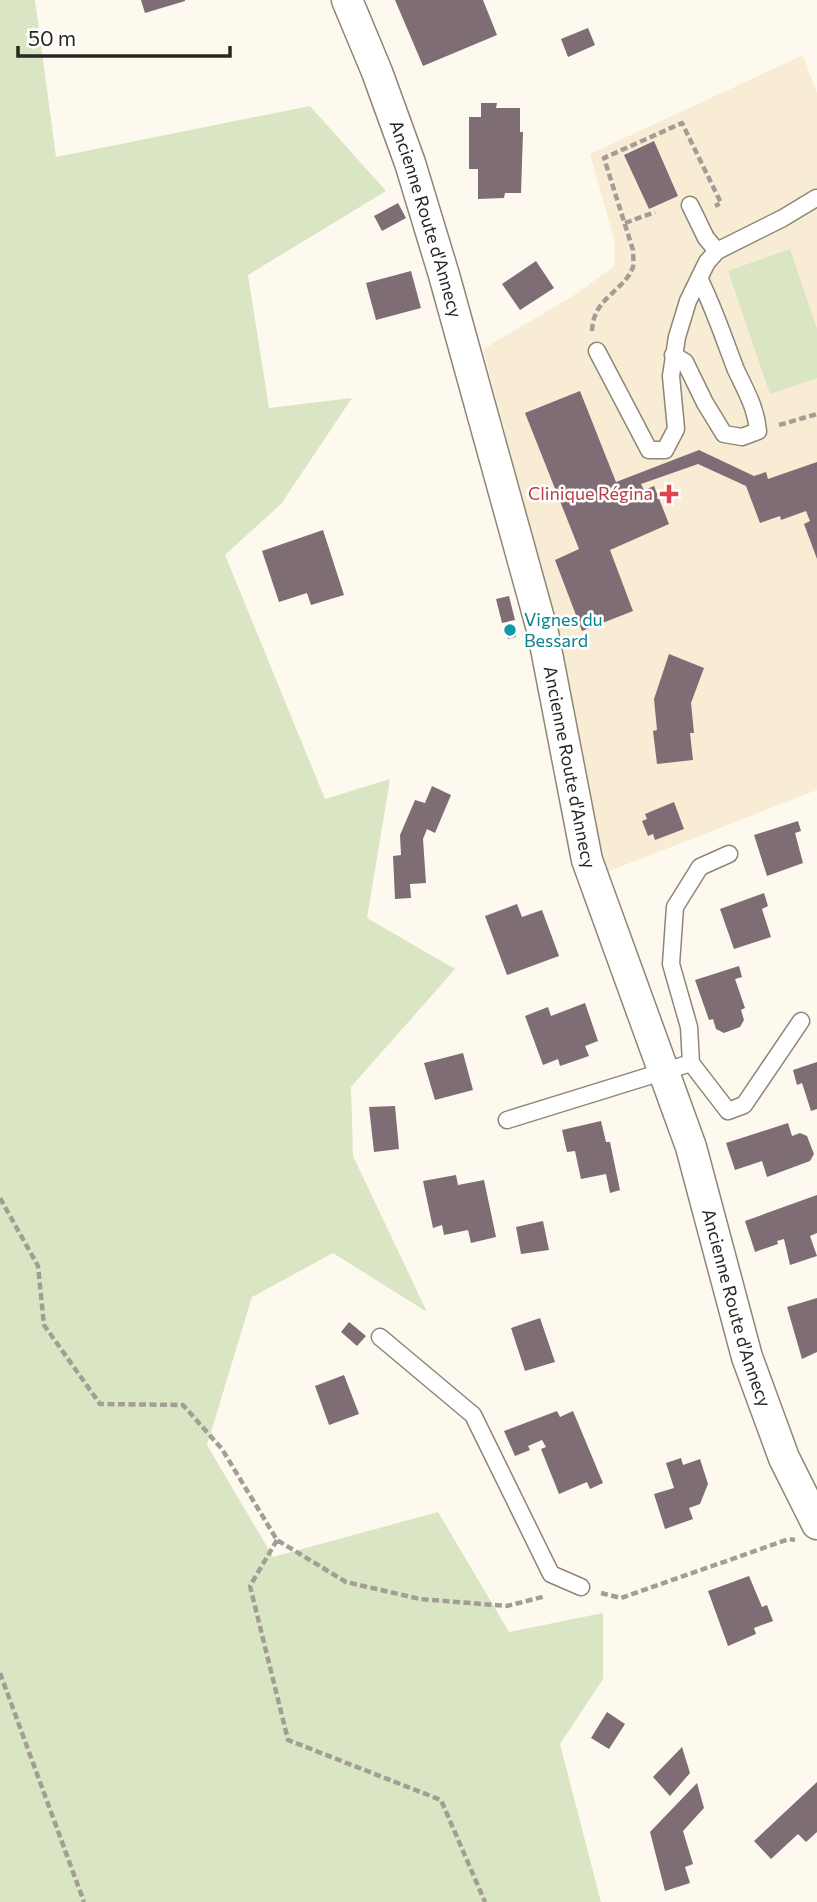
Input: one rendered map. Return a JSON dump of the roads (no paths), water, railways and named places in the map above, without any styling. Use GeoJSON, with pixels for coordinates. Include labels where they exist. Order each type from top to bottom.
{"type":"FeatureCollection","features":[{"type":"Feature","properties":{"kind":"street","name":"Ancienne Route d'Annecy"},"geometry":{"type":"LineString","coordinates":[[347,0],[410,163],[444,275],[543,633],[587,860],[678,1066],[691,1147],[747,1357],[808,1532]]}},
{"type":"Feature","properties":{"kind":"lane"},"geometry":{"type":"LineString","coordinates":[[597,351],[649,450],[665,450],[676,429],[671,376],[673,355],[688,301],[707,262],[717,251],[817,198]]}},
{"type":"Feature","properties":{"kind":"lane"},"geometry":{"type":"LineString","coordinates":[[693,211],[706,238],[717,251]]}},
{"type":"Feature","properties":{"kind":"lane"},"geometry":{"type":"LineString","coordinates":[[673,355],[685,362],[724,434],[742,437],[758,431],[756,412],[699,278]]}},
{"type":"Feature","properties":{"kind":"lane"},"geometry":{"type":"LineString","coordinates":[[678,1066],[689,1027],[671,964],[675,907],[700,867],[729,854]]}},
{"type":"Feature","properties":{"kind":"lane"},"geometry":{"type":"LineString","coordinates":[[678,1066],[728,1111],[744,1105],[801,1021]]}},
{"type":"Feature","properties":{"kind":"lane"},"geometry":{"type":"LineString","coordinates":[[507,1121],[678,1066]]}},
{"type":"Feature","properties":{"kind":"lane"},"geometry":{"type":"LineString","coordinates":[[380,1337],[473,1415],[551,1574],[581,1587]]}},
{"type":"Feature","properties":{"kind":"place","name":"Clinique Régina"},"geometry":{"type":"Point","coordinates":[669,494]}},
{"type":"Feature","properties":{"kind":"place","name":"Vignes du Bessard"},"geometry":{"type":"Point","coordinates":[510,630]}}]}
